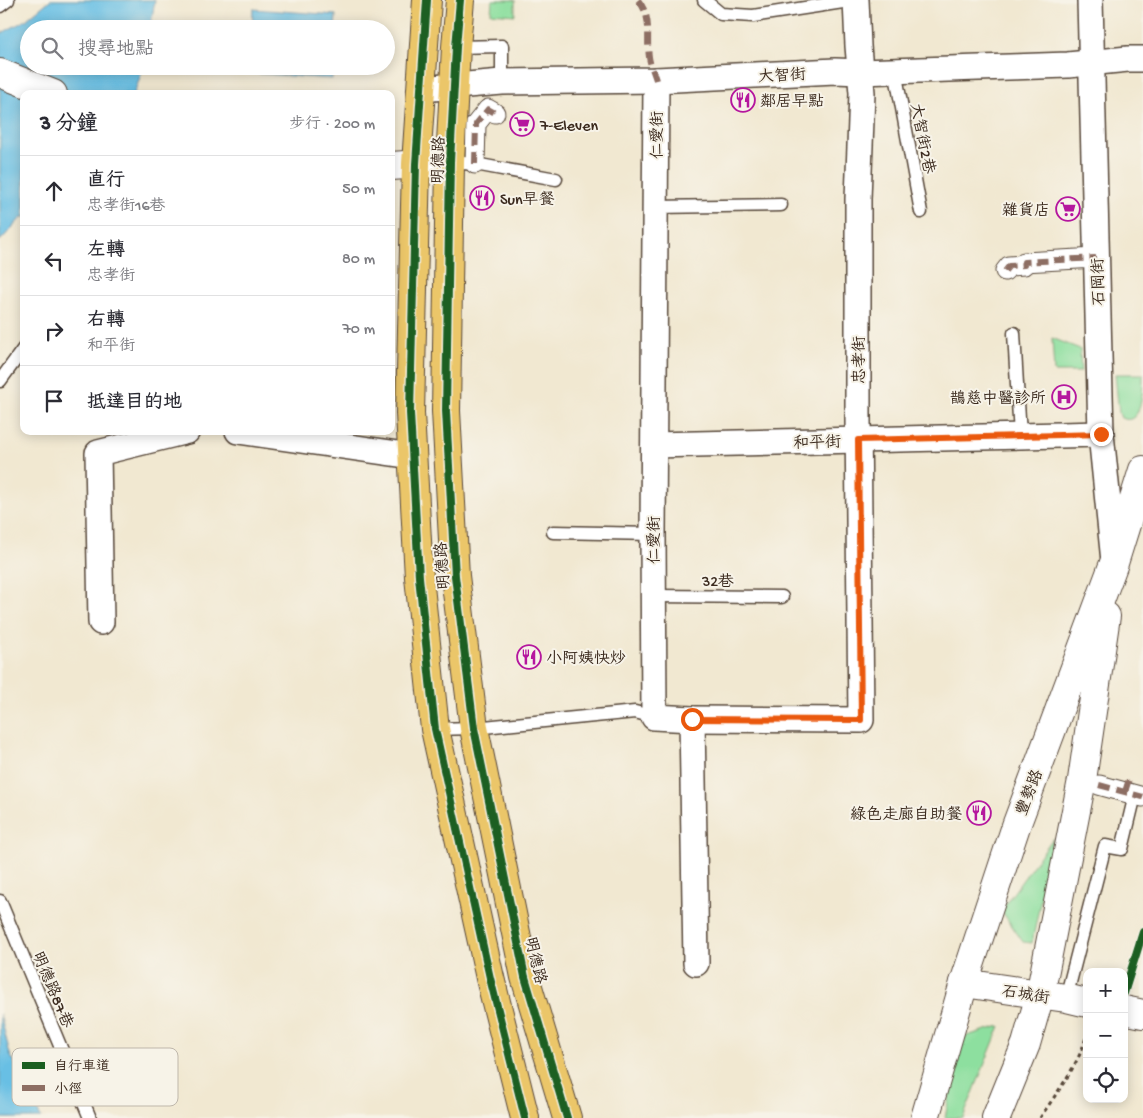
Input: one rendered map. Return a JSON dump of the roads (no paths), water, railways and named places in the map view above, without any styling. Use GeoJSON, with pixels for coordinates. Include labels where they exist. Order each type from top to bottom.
{"type":"FeatureCollection","features":[{"type":"Feature","properties":{"kind":"main road","name":"明德路"},"geometry":{"type":"LineString","coordinates":[[427,0],[421,89],[404,165],[410,413],[418,577],[435,729],[490,978],[525,1118]]}},
{"type":"Feature","properties":{"kind":"main road","name":"明德路"},"geometry":{"type":"LineString","coordinates":[[460,0],[454,86],[462,163],[446,412],[455,576],[474,728],[526,977],[567,1118]]}},
{"type":"Feature","properties":{"kind":"street","name":"忠孝街"},"geometry":{"type":"LineString","coordinates":[[692,719],[861,720],[858,199],[862,93],[856,0]]}},
{"type":"Feature","properties":{"kind":"street","name":"石岡街"},"geometry":{"type":"LineString","coordinates":[[1090,0],[1101,434],[1114,563]]}},
{"type":"Feature","properties":{"kind":"street","name":"大智街"},"geometry":{"type":"LineString","coordinates":[[421,89],[502,82],[656,80],[835,71],[860,72],[1091,63],[1143,59]]}},
{"type":"Feature","properties":{"kind":"street"},"geometry":{"type":"LineString","coordinates":[[0,73],[43,90]]}},
{"type":"Feature","properties":{"kind":"street","name":"仁愛街"},"geometry":{"type":"LineString","coordinates":[[654,717],[653,534],[656,80]]}},
{"type":"Feature","properties":{"kind":"street"},"geometry":{"type":"LineString","coordinates":[[404,165],[462,163],[476,124],[488,109],[496,113]]}},
{"type":"Feature","properties":{"kind":"street"},"geometry":{"type":"LineString","coordinates":[[1005,271],[1008,266],[1024,265],[1024,262],[1096,258]]}},
{"type":"Feature","properties":{"kind":"street","name":"和平街"},"geometry":{"type":"LineString","coordinates":[[654,445],[1101,434]]}},
{"type":"Feature","properties":{"kind":"street"},"geometry":{"type":"LineString","coordinates":[[101,622],[98,453],[171,435]]}},
{"type":"Feature","properties":{"kind":"street"},"geometry":{"type":"LineString","coordinates":[[266,435],[412,456]]}},
{"type":"Feature","properties":{"kind":"street","name":"豐勢路"},"geometry":{"type":"LineString","coordinates":[[925,1118],[964,983],[1016,826],[1114,563],[1143,470]]}},
{"type":"Feature","properties":{"kind":"street"},"geometry":{"type":"LineString","coordinates":[[996,1118],[1026,1044],[1064,999],[1082,780],[1114,563]]}},
{"type":"Feature","properties":{"kind":"street"},"geometry":{"type":"LineString","coordinates":[[654,717],[692,719],[696,963]]}},
{"type":"Feature","properties":{"kind":"street"},"geometry":{"type":"LineString","coordinates":[[1099,784],[1133,790]]}},
{"type":"Feature","properties":{"kind":"street","name":"石城街"},"geometry":{"type":"LineString","coordinates":[[964,983],[1064,999]]}},
{"type":"Feature","properties":{"kind":"street"},"geometry":{"type":"LineString","coordinates":[[1128,1011],[1143,1014]]}},
{"type":"Feature","properties":{"kind":"lane"},"geometry":{"type":"LineString","coordinates":[[0,6],[8,0]]}},
{"type":"Feature","properties":{"kind":"lane"},"geometry":{"type":"LineString","coordinates":[[704,0],[721,14],[753,16],[856,0]]}},
{"type":"Feature","properties":{"kind":"lane"},"geometry":{"type":"LineString","coordinates":[[456,47],[502,46],[502,82]]}},
{"type":"Feature","properties":{"kind":"lane","name":"大智街2巷"},"geometry":{"type":"LineString","coordinates":[[895,70],[921,212]]}},
{"type":"Feature","properties":{"kind":"lane"},"geometry":{"type":"LineString","coordinates":[[462,163],[556,179]]}},
{"type":"Feature","properties":{"kind":"lane"},"geometry":{"type":"LineString","coordinates":[[656,207],[781,205]]}},
{"type":"Feature","properties":{"kind":"lane"},"geometry":{"type":"LineString","coordinates":[[1014,333],[1020,436]]}},
{"type":"Feature","properties":{"kind":"lane"},"geometry":{"type":"LineString","coordinates":[[0,381],[20,354]]}},
{"type":"Feature","properties":{"kind":"lane"},"geometry":{"type":"LineString","coordinates":[[553,532],[653,534]]}},
{"type":"Feature","properties":{"kind":"lane","name":"32巷"},"geometry":{"type":"LineString","coordinates":[[653,596],[782,597]]}},
{"type":"Feature","properties":{"kind":"lane"},"geometry":{"type":"LineString","coordinates":[[435,729],[474,728],[635,712],[654,717]]}},
{"type":"Feature","properties":{"kind":"lane"},"geometry":{"type":"LineString","coordinates":[[1064,999],[1105,846],[1122,849],[1133,790]]}},
{"type":"Feature","properties":{"kind":"lane","name":"明德路87巷"},"geometry":{"type":"LineString","coordinates":[[0,901],[61,1048]]}},
{"type":"Feature","properties":{"kind":"lane","name":"明德路87巷"},"geometry":{"type":"LineString","coordinates":[[85,1106],[90,1118]]}},
{"type":"Feature","properties":{"kind":"water"},"geometry":{"type":"Polygon","coordinates":[[[50,0],[155,0],[152,20],[26,20],[50,0]]]}},
{"type":"Feature","properties":{"kind":"water"},"geometry":{"type":"Polygon","coordinates":[[[253,9],[336,15],[336,20],[252,20],[253,9]]]}},
{"type":"Feature","properties":{"kind":"water"},"geometry":{"type":"Polygon","coordinates":[[[20,23],[20,75],[141,75],[135,90],[20,90],[20,219],[0,241],[0,34],[20,23]]]}},
{"type":"Feature","properties":{"kind":"water"},"geometry":{"type":"Polygon","coordinates":[[[277,75],[332,75],[332,79],[277,75]]]}},
{"type":"Feature","properties":{"kind":"water"},"geometry":{"type":"Polygon","coordinates":[[[0,1014],[12,1058],[12,1106],[35,1106],[41,1118],[0,1118],[0,1014]]]}},
{"type":"Feature","properties":{"kind":"place","name":"鄰居早點"},"geometry":{"type":"Point","coordinates":[743,100]}},
{"type":"Feature","properties":{"kind":"place","name":"7-Eleven"},"geometry":{"type":"Point","coordinates":[522,124]}},
{"type":"Feature","properties":{"kind":"place","name":"Sun早餐"},"geometry":{"type":"Point","coordinates":[482,198]}},
{"type":"Feature","properties":{"kind":"place","name":"雜貨店"},"geometry":{"type":"Point","coordinates":[1068,209]}},
{"type":"Feature","properties":{"kind":"place","name":"鵲慈中醫診所"},"geometry":{"type":"Point","coordinates":[1064,397]}},
{"type":"Feature","properties":{"kind":"place","name":"小阿姨快炒"},"geometry":{"type":"Point","coordinates":[529,657]}},
{"type":"Feature","properties":{"kind":"place","name":"綠色走廊自助餐"},"geometry":{"type":"Point","coordinates":[979,813]}}]}
